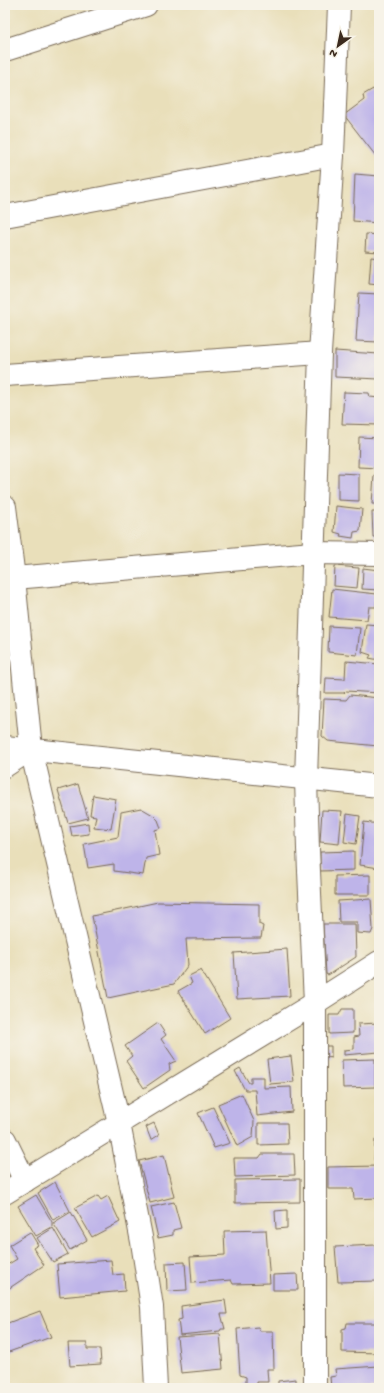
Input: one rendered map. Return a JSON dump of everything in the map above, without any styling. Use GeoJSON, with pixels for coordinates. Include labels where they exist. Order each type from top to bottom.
{"type":"FeatureCollection","features":[{"type":"Feature","properties":{"kind":"street"},"geometry":{"type":"LineString","coordinates":[[5,50],[146,5]]}},
{"type":"Feature","properties":{"kind":"street"},"geometry":{"type":"LineString","coordinates":[[315,1388],[315,1003],[306,779],[320,353],[333,156],[339,5]]}},
{"type":"Feature","properties":{"kind":"street"},"geometry":{"type":"LineString","coordinates":[[5,216],[333,156]]}},
{"type":"Feature","properties":{"kind":"street"},"geometry":{"type":"LineString","coordinates":[[5,374],[320,353]]}},
{"type":"Feature","properties":{"kind":"street"},"geometry":{"type":"LineString","coordinates":[[5,507],[10,578],[31,749],[119,1123],[142,1242],[150,1293],[156,1388]]}},
{"type":"Feature","properties":{"kind":"street"},"geometry":{"type":"LineString","coordinates":[[10,578],[313,553],[379,554]]}},
{"type":"Feature","properties":{"kind":"street"},"geometry":{"type":"LineString","coordinates":[[5,747],[379,786]]}},
{"type":"Feature","properties":{"kind":"street"},"geometry":{"type":"LineString","coordinates":[[5,766],[31,749]]}},
{"type":"Feature","properties":{"kind":"street"},"geometry":{"type":"LineString","coordinates":[[5,1193],[315,1003],[379,962]]}},
{"type":"Feature","properties":{"kind":"street"},"geometry":{"type":"LineString","coordinates":[[5,1140],[25,1180]]}},
{"type":"Feature","properties":{"kind":"building"},"geometry":{"type":"Polygon","coordinates":[[[373,89],[379,96],[379,160],[344,115],[364,100],[363,95],[373,89]]]}},
{"type":"Feature","properties":{"kind":"building"},"geometry":{"type":"Polygon","coordinates":[[[355,174],[379,176],[379,223],[353,221],[355,174]]]}},
{"type":"Feature","properties":{"kind":"building"},"geometry":{"type":"Polygon","coordinates":[[[366,234],[379,235],[379,252],[365,251],[366,234]]]}},
{"type":"Feature","properties":{"kind":"building"},"geometry":{"type":"Polygon","coordinates":[[[371,257],[379,258],[379,285],[369,284],[371,257]]]}},
{"type":"Feature","properties":{"kind":"building"},"geometry":{"type":"Polygon","coordinates":[[[359,293],[379,294],[379,342],[356,341],[359,293]]]}},
{"type":"Feature","properties":{"kind":"building"},"geometry":{"type":"Polygon","coordinates":[[[335,351],[379,354],[379,379],[335,377],[335,351]]]}},
{"type":"Feature","properties":{"kind":"building"},"geometry":{"type":"Polygon","coordinates":[[[344,392],[369,393],[370,397],[379,398],[379,425],[342,424],[344,392]]]}},
{"type":"Feature","properties":{"kind":"building"},"geometry":{"type":"Polygon","coordinates":[[[359,437],[379,438],[379,468],[358,467],[359,437]]]}},
{"type":"Feature","properties":{"kind":"building"},"geometry":{"type":"Polygon","coordinates":[[[338,473],[359,474],[359,501],[338,500],[338,473]]]}},
{"type":"Feature","properties":{"kind":"building"},"geometry":{"type":"Polygon","coordinates":[[[374,475],[379,475],[379,504],[372,504],[374,475]]]}},
{"type":"Feature","properties":{"kind":"building"},"geometry":{"type":"Polygon","coordinates":[[[336,506],[362,509],[360,531],[354,532],[353,538],[340,536],[341,534],[334,532],[336,506]]]}},
{"type":"Feature","properties":{"kind":"building"},"geometry":{"type":"Polygon","coordinates":[[[372,512],[379,512],[379,537],[373,537],[372,512]]]}},
{"type":"Feature","properties":{"kind":"building"},"geometry":{"type":"Polygon","coordinates":[[[335,566],[359,568],[357,588],[334,586],[335,566]]]}},
{"type":"Feature","properties":{"kind":"building"},"geometry":{"type":"Polygon","coordinates":[[[363,568],[379,570],[379,590],[362,589],[363,568]]]}},
{"type":"Feature","properties":{"kind":"building"},"geometry":{"type":"Polygon","coordinates":[[[332,589],[377,594],[376,607],[369,607],[367,620],[329,617],[332,589]]]}},
{"type":"Feature","properties":{"kind":"building"},"geometry":{"type":"Polygon","coordinates":[[[366,624],[379,625],[379,660],[369,658],[371,655],[362,652],[366,624]]]}},
{"type":"Feature","properties":{"kind":"building"},"geometry":{"type":"Polygon","coordinates":[[[329,626],[360,628],[357,655],[328,652],[329,626]]]}},
{"type":"Feature","properties":{"kind":"building"},"geometry":{"type":"Polygon","coordinates":[[[346,661],[379,664],[379,693],[346,691],[344,693],[325,693],[326,678],[345,679],[346,661]]]}},
{"type":"Feature","properties":{"kind":"building"},"geometry":{"type":"Polygon","coordinates":[[[350,695],[379,698],[378,746],[328,741],[322,736],[324,699],[346,700],[350,695]]]}},
{"type":"Feature","properties":{"kind":"building"},"geometry":{"type":"Polygon","coordinates":[[[78,784],[88,818],[68,823],[58,790],[78,784]]]}},
{"type":"Feature","properties":{"kind":"building"},"geometry":{"type":"Polygon","coordinates":[[[93,795],[116,799],[111,829],[94,827],[96,816],[90,815],[93,795]]]}},
{"type":"Feature","properties":{"kind":"building"},"geometry":{"type":"Polygon","coordinates":[[[141,808],[153,815],[158,820],[161,828],[155,830],[159,855],[146,858],[143,875],[114,871],[114,864],[88,868],[84,844],[118,837],[121,812],[141,808]]]}},
{"type":"Feature","properties":{"kind":"building"},"geometry":{"type":"Polygon","coordinates":[[[322,810],[342,811],[339,844],[320,842],[322,810]]]}},
{"type":"Feature","properties":{"kind":"building"},"geometry":{"type":"Polygon","coordinates":[[[347,814],[360,816],[356,844],[344,842],[347,814]]]}},
{"type":"Feature","properties":{"kind":"building"},"geometry":{"type":"Polygon","coordinates":[[[364,822],[379,824],[379,868],[360,865],[364,822]]]}},
{"type":"Feature","properties":{"kind":"building"},"geometry":{"type":"Polygon","coordinates":[[[88,823],[89,834],[72,836],[70,826],[88,823]]]}},
{"type":"Feature","properties":{"kind":"building"},"geometry":{"type":"Polygon","coordinates":[[[354,851],[354,870],[320,871],[320,852],[354,851]]]}},
{"type":"Feature","properties":{"kind":"building"},"geometry":{"type":"Polygon","coordinates":[[[370,875],[370,895],[335,895],[335,876],[370,875]]]}},
{"type":"Feature","properties":{"kind":"building"},"geometry":{"type":"Polygon","coordinates":[[[371,899],[373,929],[371,934],[357,933],[357,922],[339,922],[338,901],[371,899]]]}},
{"type":"Feature","properties":{"kind":"building"},"geometry":{"type":"Polygon","coordinates":[[[158,902],[259,904],[259,924],[263,926],[261,938],[186,939],[188,965],[174,984],[108,998],[92,916],[158,902]]]}},
{"type":"Feature","properties":{"kind":"building"},"geometry":{"type":"Polygon","coordinates":[[[323,924],[355,924],[356,957],[328,975],[326,974],[323,924]]]}},
{"type":"Feature","properties":{"kind":"building"},"geometry":{"type":"Polygon","coordinates":[[[287,949],[290,996],[237,999],[234,953],[287,949]]]}},
{"type":"Feature","properties":{"kind":"building"},"geometry":{"type":"Polygon","coordinates":[[[201,970],[230,1018],[205,1034],[178,991],[192,983],[189,976],[201,970]]]}},
{"type":"Feature","properties":{"kind":"building"},"geometry":{"type":"Polygon","coordinates":[[[342,1009],[353,1009],[353,1033],[329,1034],[329,1015],[339,1015],[342,1009]]]}},
{"type":"Feature","properties":{"kind":"building"},"geometry":{"type":"Polygon","coordinates":[[[158,1023],[166,1035],[161,1039],[176,1061],[169,1064],[170,1070],[144,1088],[126,1061],[132,1056],[125,1046],[158,1023]]]}},
{"type":"Feature","properties":{"kind":"building"},"geometry":{"type":"Polygon","coordinates":[[[379,1023],[379,1052],[344,1055],[344,1050],[354,1049],[354,1037],[359,1036],[358,1024],[379,1023]]]}},
{"type":"Feature","properties":{"kind":"building"},"geometry":{"type":"Polygon","coordinates":[[[322,1046],[331,1046],[331,1058],[322,1056],[322,1046]]]}},
{"type":"Feature","properties":{"kind":"building"},"geometry":{"type":"Polygon","coordinates":[[[291,1056],[294,1082],[270,1084],[267,1059],[291,1056]]]}},
{"type":"Feature","properties":{"kind":"building"},"geometry":{"type":"Polygon","coordinates":[[[375,1059],[375,1087],[343,1088],[342,1060],[375,1059]]]}},
{"type":"Feature","properties":{"kind":"building"},"geometry":{"type":"Polygon","coordinates":[[[240,1068],[249,1083],[251,1083],[251,1077],[264,1077],[264,1088],[291,1087],[292,1112],[257,1116],[255,1090],[245,1090],[235,1071],[240,1068]]]}},
{"type":"Feature","properties":{"kind":"building"},"geometry":{"type":"Polygon","coordinates":[[[242,1094],[254,1121],[253,1137],[237,1146],[218,1104],[242,1094]]]}},
{"type":"Feature","properties":{"kind":"building"},"geometry":{"type":"Polygon","coordinates":[[[213,1107],[230,1143],[214,1148],[198,1113],[213,1107]]]}},
{"type":"Feature","properties":{"kind":"building"},"geometry":{"type":"Polygon","coordinates":[[[154,1123],[159,1135],[151,1140],[146,1127],[154,1123]]]}},
{"type":"Feature","properties":{"kind":"building"},"geometry":{"type":"Polygon","coordinates":[[[258,1123],[287,1123],[288,1144],[258,1145],[258,1123]]]}},
{"type":"Feature","properties":{"kind":"building"},"geometry":{"type":"Polygon","coordinates":[[[375,1140],[379,1141],[379,1160],[374,1160],[375,1140]]]}},
{"type":"Feature","properties":{"kind":"building"},"geometry":{"type":"Polygon","coordinates":[[[262,1154],[294,1154],[295,1175],[235,1177],[234,1158],[259,1158],[262,1154]]]}},
{"type":"Feature","properties":{"kind":"building"},"geometry":{"type":"Polygon","coordinates":[[[164,1155],[174,1197],[150,1203],[139,1161],[164,1155]]]}},
{"type":"Feature","properties":{"kind":"building"},"geometry":{"type":"Polygon","coordinates":[[[379,1166],[379,1198],[354,1199],[353,1189],[328,1189],[328,1167],[379,1166]]]}},
{"type":"Feature","properties":{"kind":"building"},"geometry":{"type":"Polygon","coordinates":[[[300,1179],[300,1202],[235,1203],[235,1180],[300,1179]]]}},
{"type":"Feature","properties":{"kind":"building"},"geometry":{"type":"Polygon","coordinates":[[[55,1182],[70,1211],[53,1220],[38,1193],[55,1182]]]}},
{"type":"Feature","properties":{"kind":"building"},"geometry":{"type":"Polygon","coordinates":[[[36,1195],[52,1222],[52,1227],[36,1236],[18,1206],[36,1195]]]}},
{"type":"Feature","properties":{"kind":"building"},"geometry":{"type":"Polygon","coordinates":[[[98,1196],[101,1200],[108,1196],[120,1222],[92,1237],[75,1208],[98,1196]]]}},
{"type":"Feature","properties":{"kind":"building"},"geometry":{"type":"Polygon","coordinates":[[[174,1202],[181,1228],[173,1230],[173,1235],[158,1238],[151,1207],[174,1202]]]}},
{"type":"Feature","properties":{"kind":"building"},"geometry":{"type":"Polygon","coordinates":[[[287,1210],[287,1228],[276,1229],[275,1211],[287,1210]]]}},
{"type":"Feature","properties":{"kind":"building"},"geometry":{"type":"Polygon","coordinates":[[[71,1212],[87,1240],[70,1250],[53,1223],[71,1212]]]}},
{"type":"Feature","properties":{"kind":"building"},"geometry":{"type":"Polygon","coordinates":[[[53,1228],[68,1254],[53,1262],[37,1238],[53,1228]]]}},
{"type":"Feature","properties":{"kind":"building"},"geometry":{"type":"Polygon","coordinates":[[[266,1230],[270,1283],[233,1284],[231,1280],[192,1283],[190,1257],[225,1255],[224,1231],[266,1230]]]}},
{"type":"Feature","properties":{"kind":"building"},"geometry":{"type":"Polygon","coordinates":[[[30,1232],[38,1245],[33,1248],[44,1265],[5,1291],[5,1262],[7,1265],[17,1259],[9,1245],[30,1232]]]}},
{"type":"Feature","properties":{"kind":"building"},"geometry":{"type":"Polygon","coordinates":[[[375,1245],[379,1248],[379,1281],[338,1282],[335,1247],[375,1245]]]}},
{"type":"Feature","properties":{"kind":"building"},"geometry":{"type":"Polygon","coordinates":[[[111,1260],[113,1275],[124,1274],[125,1291],[60,1297],[57,1264],[111,1260]]]}},
{"type":"Feature","properties":{"kind":"building"},"geometry":{"type":"Polygon","coordinates":[[[185,1262],[187,1290],[167,1291],[166,1263],[185,1262]]]}},
{"type":"Feature","properties":{"kind":"building"},"geometry":{"type":"Polygon","coordinates":[[[297,1274],[298,1290],[273,1290],[273,1275],[297,1274]]]}},
{"type":"Feature","properties":{"kind":"building"},"geometry":{"type":"Polygon","coordinates":[[[225,1300],[227,1314],[221,1314],[225,1329],[221,1329],[220,1331],[180,1335],[178,1320],[182,1319],[181,1306],[225,1300]]]}},
{"type":"Feature","properties":{"kind":"building"},"geometry":{"type":"Polygon","coordinates":[[[40,1311],[51,1337],[6,1353],[5,1324],[40,1311]]]}},
{"type":"Feature","properties":{"kind":"building"},"geometry":{"type":"Polygon","coordinates":[[[347,1323],[377,1323],[379,1353],[342,1352],[342,1329],[346,1328],[347,1323]]]}},
{"type":"Feature","properties":{"kind":"building"},"geometry":{"type":"Polygon","coordinates":[[[258,1327],[260,1331],[273,1331],[274,1369],[267,1369],[268,1382],[257,1382],[257,1388],[240,1388],[240,1385],[246,1383],[246,1377],[240,1375],[237,1329],[258,1327]]]}},
{"type":"Feature","properties":{"kind":"building"},"geometry":{"type":"Polygon","coordinates":[[[220,1334],[223,1369],[181,1373],[177,1337],[220,1334]]]}},
{"type":"Feature","properties":{"kind":"building"},"geometry":{"type":"Polygon","coordinates":[[[68,1343],[87,1343],[87,1349],[100,1349],[101,1364],[70,1366],[68,1343]]]}},
{"type":"Feature","properties":{"kind":"building"},"geometry":{"type":"Polygon","coordinates":[[[379,1366],[379,1388],[331,1388],[330,1377],[336,1376],[335,1369],[379,1366]]]}},
{"type":"Feature","properties":{"kind":"building"},"geometry":{"type":"Polygon","coordinates":[[[296,1379],[296,1388],[278,1388],[278,1381],[296,1379]]]}}]}
